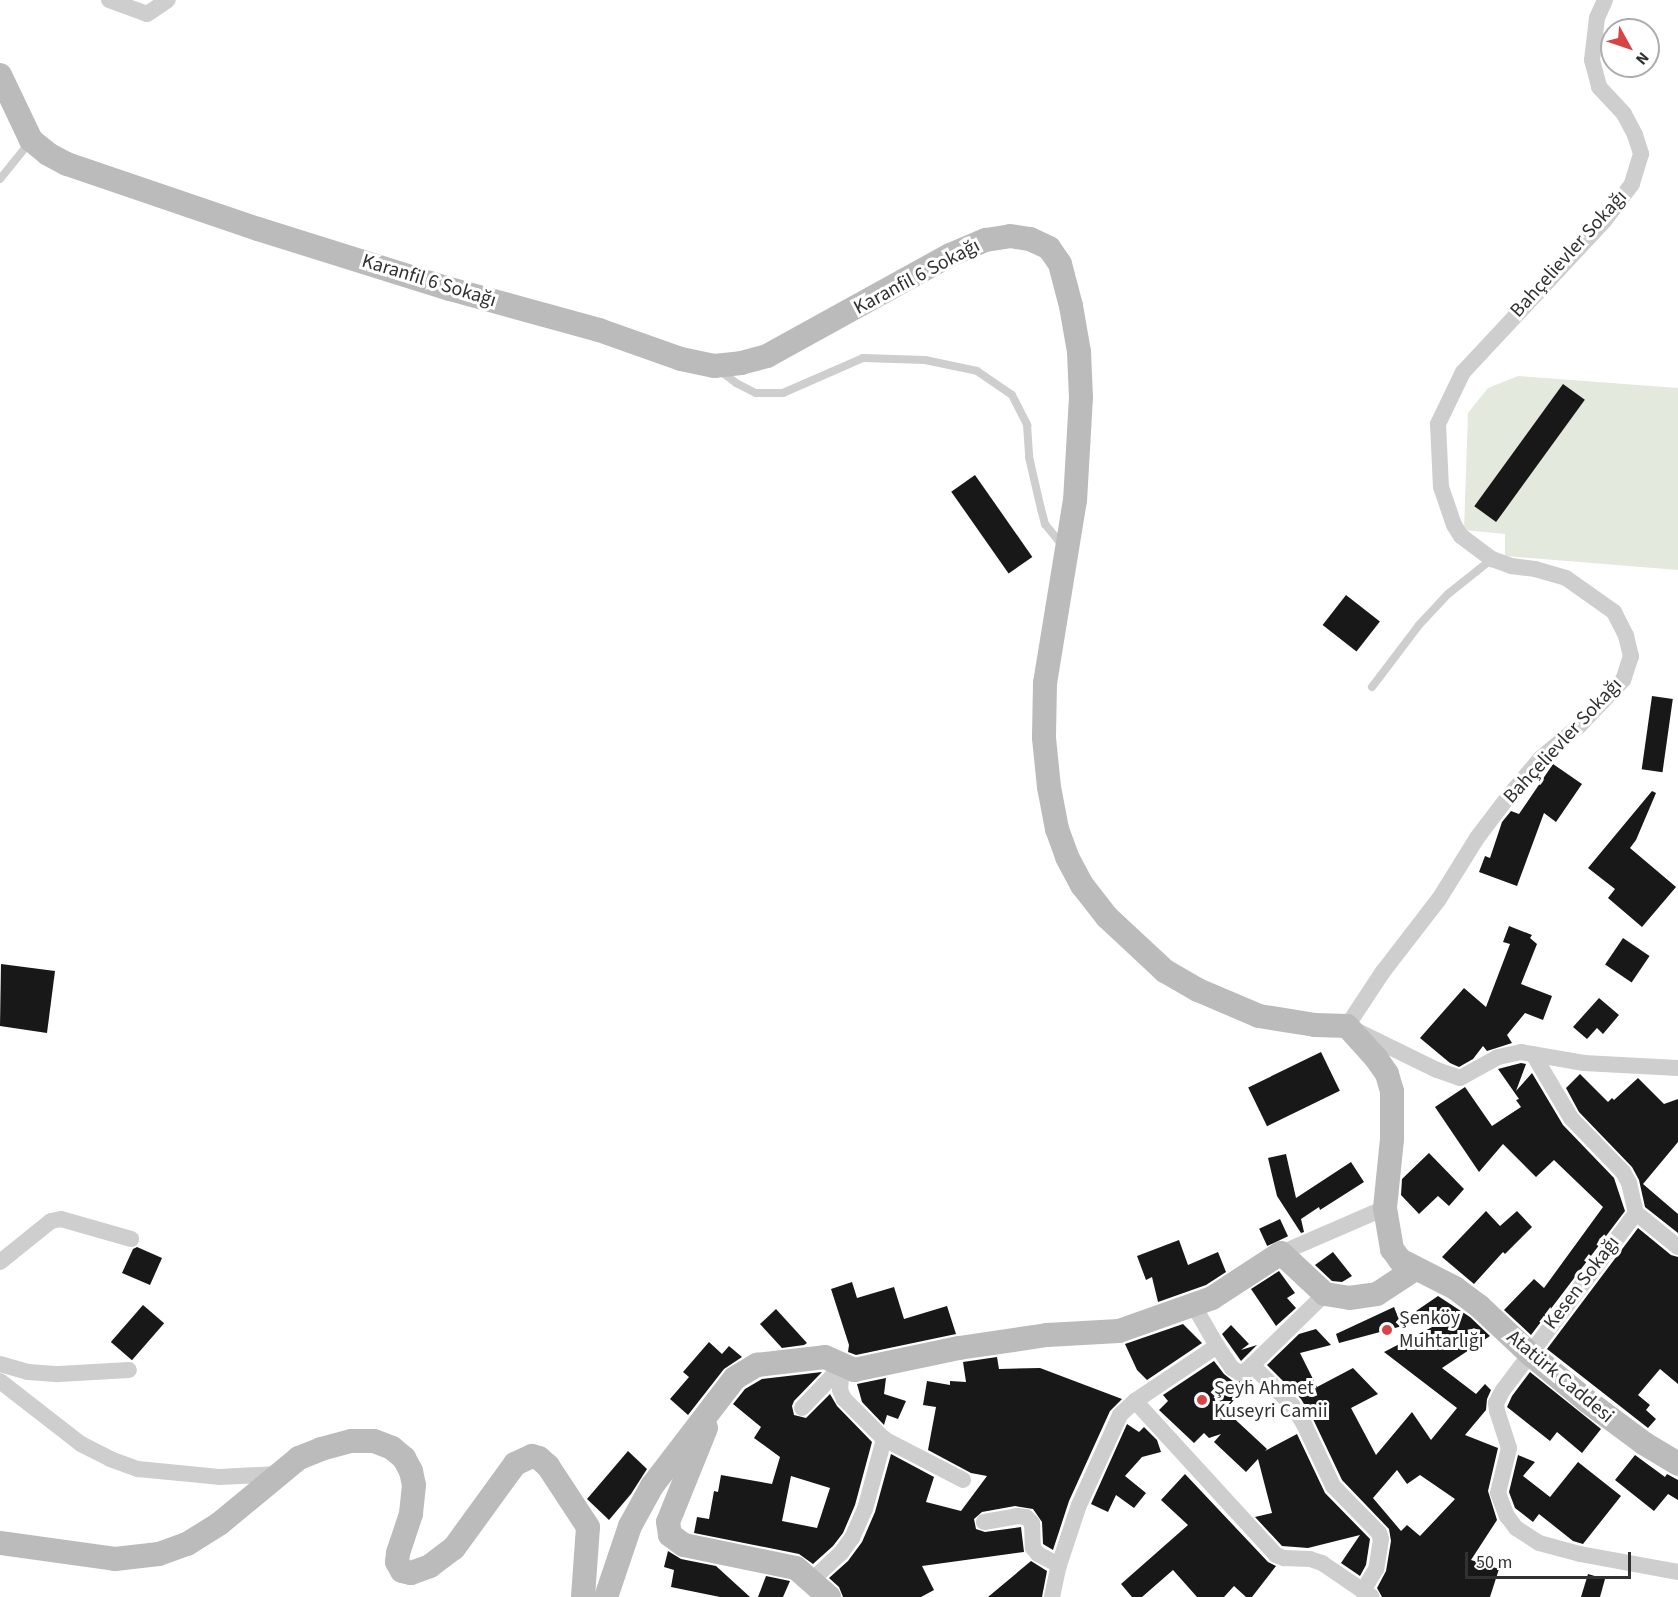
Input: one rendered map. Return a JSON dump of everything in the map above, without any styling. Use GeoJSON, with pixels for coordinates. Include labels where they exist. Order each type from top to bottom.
{"type":"FeatureCollection","features":[{"type":"Feature","properties":{"kind":"street"},"geometry":{"type":"LineString","coordinates":[[110,0],[147,14],[168,0]]}},
{"type":"Feature","properties":{"kind":"street","name":"Bahçelievler Sokağı"},"geometry":{"type":"LineString","coordinates":[[1347,1026],[1382,973],[1439,899],[1477,838],[1508,797],[1541,758],[1579,726],[1623,680],[1629,664],[1631,656],[1626,636],[1614,612],[1566,578],[1535,569],[1511,566],[1492,559],[1461,536],[1454,525],[1441,487],[1438,424],[1463,372],[1604,221],[1632,184],[1641,154],[1635,135],[1624,114],[1599,87],[1592,60],[1597,18],[1605,0]]}},
{"type":"Feature","properties":{"kind":"street","name":"Karanfil 6 Sokağı"},"geometry":{"type":"LineString","coordinates":[[0,75],[31,140],[48,154],[93,174],[439,286],[599,330],[681,359],[714,366],[741,363],[767,356],[950,255],[986,240],[1010,236],[1030,239],[1049,248],[1060,264],[1071,306],[1079,352],[1080,444],[1045,684],[1044,738],[1049,787],[1057,829],[1067,857],[1082,885],[1107,917],[1137,948],[1165,971],[1198,990],[1259,1016],[1315,1025],[1347,1026]]}},
{"type":"Feature","properties":{"kind":"street"},"geometry":{"type":"LineString","coordinates":[[1347,1026],[1437,1070],[1460,1078],[1498,1057],[1511,1053],[1606,1065],[1678,1068]]}},
{"type":"Feature","properties":{"kind":"street"},"geometry":{"type":"LineString","coordinates":[[606,1597],[640,1505],[735,1378],[757,1365],[815,1356],[825,1357],[849,1369],[862,1369],[959,1348],[1047,1335],[1119,1331],[1194,1306],[1228,1289],[1281,1253],[1385,1208],[1392,1139],[1392,1091],[1387,1074],[1376,1058],[1347,1026]]}},
{"type":"Feature","properties":{"kind":"street"},"geometry":{"type":"LineString","coordinates":[[1533,1054],[1571,1118],[1623,1172],[1629,1183],[1636,1213],[1678,1247]]}},
{"type":"Feature","properties":{"kind":"street","name":"Atatürk Caddesi"},"geometry":{"type":"LineString","coordinates":[[1385,1208],[1392,1248],[1400,1260],[1455,1288],[1529,1353],[1618,1425],[1678,1462]]}},
{"type":"Feature","properties":{"kind":"street","name":"Kesen Sokağı"},"geometry":{"type":"LineString","coordinates":[[1636,1213],[1529,1353],[1496,1403],[1509,1448],[1498,1493],[1507,1516],[1527,1536],[1549,1546],[1678,1572]]}},
{"type":"Feature","properties":{"kind":"street"},"geometry":{"type":"LineString","coordinates":[[0,1262],[51,1221],[61,1219],[131,1239]]}},
{"type":"Feature","properties":{"kind":"street"},"geometry":{"type":"LineString","coordinates":[[1281,1253],[1324,1294],[1349,1298],[1377,1294],[1415,1269]]}},
{"type":"Feature","properties":{"kind":"street"},"geometry":{"type":"LineString","coordinates":[[1194,1306],[1217,1346],[1236,1371],[1244,1372],[1324,1294]]}},
{"type":"Feature","properties":{"kind":"street"},"geometry":{"type":"LineString","coordinates":[[1052,1597],[1059,1565],[1079,1505],[1120,1415],[1135,1401],[1217,1346]]}},
{"type":"Feature","properties":{"kind":"street"},"geometry":{"type":"LineString","coordinates":[[0,1364],[28,1372],[59,1374],[129,1370]]}},
{"type":"Feature","properties":{"kind":"street"},"geometry":{"type":"LineString","coordinates":[[1135,1401],[1276,1554],[1284,1558],[1310,1558],[1322,1563],[1367,1594],[1376,1569],[1382,1539],[1379,1533],[1333,1486],[1299,1417],[1252,1365]]}},
{"type":"Feature","properties":{"kind":"street"},"geometry":{"type":"LineString","coordinates":[[802,1408],[843,1366]]}},
{"type":"Feature","properties":{"kind":"street"},"geometry":{"type":"LineString","coordinates":[[843,1366],[840,1390],[844,1399],[884,1439],[963,1480]]}},
{"type":"Feature","properties":{"kind":"street"},"geometry":{"type":"LineString","coordinates":[[0,1380],[81,1444],[110,1459],[138,1469],[219,1477],[279,1474]]}},
{"type":"Feature","properties":{"kind":"street"},"geometry":{"type":"LineString","coordinates":[[714,1406],[694,1463],[668,1522],[670,1535],[684,1545],[796,1568],[821,1589],[852,1538],[865,1509],[884,1439]]}},
{"type":"Feature","properties":{"kind":"street"},"geometry":{"type":"LineString","coordinates":[[0,1543],[115,1559],[159,1554],[187,1544],[219,1524],[299,1458],[351,1441],[374,1441],[392,1448],[408,1464],[414,1485],[411,1514],[397,1562],[402,1571],[411,1574],[430,1566],[454,1548],[515,1464],[523,1458],[539,1458],[560,1483],[588,1527],[583,1597]]}},
{"type":"Feature","properties":{"kind":"street"},"geometry":{"type":"LineString","coordinates":[[984,1522],[1017,1516],[1026,1517],[1032,1523],[1033,1548],[1038,1554],[1059,1565]]}},
{"type":"Feature","properties":{"kind":"lane"},"geometry":{"type":"LineString","coordinates":[[0,179],[31,140]]}},
{"type":"Feature","properties":{"kind":"lane"},"geometry":{"type":"LineString","coordinates":[[714,366],[736,383],[756,393],[783,393],[863,358],[925,360],[977,371],[1012,395],[1027,425],[1029,457],[1045,524],[1066,550]]}},
{"type":"Feature","properties":{"kind":"lane"},"geometry":{"type":"LineString","coordinates":[[1372,687],[1419,625],[1441,602],[1492,559]]}},
{"type":"Feature","properties":{"kind":"shaded area"},"geometry":{"type":"Polygon","coordinates":[[[1518,376],[1678,388],[1678,570],[1505,556],[1505,534],[1464,530],[1468,413],[1488,388],[1518,376]]]}},
{"type":"Feature","properties":{"kind":"building"},"geometry":{"type":"Polygon","coordinates":[[[1563,384],[1585,400],[1496,522],[1474,506],[1563,384]]]}},
{"type":"Feature","properties":{"kind":"building"},"geometry":{"type":"Polygon","coordinates":[[[975,475],[1032,557],[1009,574],[951,492],[975,475]]]}},
{"type":"Feature","properties":{"kind":"building"},"geometry":{"type":"Polygon","coordinates":[[[1346,595],[1380,621],[1356,651],[1323,625],[1346,595]]]}},
{"type":"Feature","properties":{"kind":"building"},"geometry":{"type":"Polygon","coordinates":[[[1652,696],[1673,699],[1662,772],[1642,769],[1652,696]]]}},
{"type":"Feature","properties":{"kind":"building"},"geometry":{"type":"Polygon","coordinates":[[[1553,764],[1582,784],[1556,822],[1544,813],[1517,886],[1479,872],[1485,856],[1490,858],[1502,822],[1511,811],[1519,814],[1553,764]]]}},
{"type":"Feature","properties":{"kind":"building"},"geometry":{"type":"Polygon","coordinates":[[[1652,791],[1656,793],[1636,840],[1630,848],[1676,887],[1642,927],[1608,898],[1615,889],[1588,868],[1652,791]]]}},
{"type":"Feature","properties":{"kind":"building"},"geometry":{"type":"Polygon","coordinates":[[[1509,926],[1532,935],[1530,938],[1537,944],[1521,984],[1552,996],[1543,1020],[1525,1013],[1507,1035],[1512,1043],[1487,1051],[1483,1046],[1473,1059],[1459,1067],[1450,1063],[1420,1038],[1464,988],[1486,1007],[1510,944],[1503,942],[1509,926]]]}},
{"type":"Feature","properties":{"kind":"building"},"geometry":{"type":"Polygon","coordinates":[[[1623,938],[1650,956],[1632,982],[1605,965],[1623,938]]]}},
{"type":"Feature","properties":{"kind":"building"},"geometry":{"type":"Polygon","coordinates":[[[1,964],[55,971],[47,1033],[0,1026],[1,964]]]}},
{"type":"Feature","properties":{"kind":"building"},"geometry":{"type":"Polygon","coordinates":[[[1599,998],[1619,1015],[1603,1034],[1597,1028],[1587,1039],[1573,1027],[1599,998]]]}},
{"type":"Feature","properties":{"kind":"building"},"geometry":{"type":"Polygon","coordinates":[[[1321,1052],[1340,1091],[1267,1126],[1248,1088],[1321,1052]]]}},
{"type":"Feature","properties":{"kind":"building"},"geometry":{"type":"Polygon","coordinates":[[[1521,1063],[1526,1064],[1516,1091],[1532,1073],[1563,1125],[1614,1178],[1625,1211],[1531,1335],[1504,1310],[1534,1279],[1544,1288],[1603,1207],[1554,1160],[1536,1177],[1503,1144],[1479,1172],[1435,1107],[1465,1087],[1492,1126],[1521,1107],[1516,1100],[1519,1099],[1498,1069],[1521,1063]]]}},
{"type":"Feature","properties":{"kind":"building"},"geometry":{"type":"Polygon","coordinates":[[[1580,1074],[1608,1102],[1612,1098],[1614,1100],[1638,1078],[1664,1104],[1678,1099],[1678,1142],[1643,1184],[1678,1214],[1678,1233],[1645,1207],[1639,1180],[1632,1167],[1579,1112],[1566,1088],[1580,1074]]]}},
{"type":"Feature","properties":{"kind":"building"},"geometry":{"type":"Polygon","coordinates":[[[1429,1153],[1464,1189],[1449,1206],[1438,1196],[1419,1214],[1401,1195],[1402,1179],[1429,1153]]]}},
{"type":"Feature","properties":{"kind":"building"},"geometry":{"type":"Polygon","coordinates":[[[1286,1154],[1296,1198],[1351,1162],[1364,1182],[1320,1210],[1319,1207],[1301,1219],[1304,1232],[1301,1233],[1277,1196],[1268,1158],[1286,1154]]]}},
{"type":"Feature","properties":{"kind":"building"},"geometry":{"type":"Polygon","coordinates":[[[1486,1211],[1500,1226],[1517,1211],[1532,1227],[1505,1254],[1503,1252],[1474,1284],[1442,1257],[1486,1211]]]}},
{"type":"Feature","properties":{"kind":"building"},"geometry":{"type":"Polygon","coordinates":[[[1280,1219],[1288,1236],[1267,1246],[1259,1229],[1280,1219]]]}},
{"type":"Feature","properties":{"kind":"building"},"geometry":{"type":"Polygon","coordinates":[[[1638,1228],[1671,1255],[1678,1257],[1678,1384],[1660,1369],[1638,1395],[1650,1405],[1646,1410],[1656,1419],[1648,1428],[1547,1349],[1638,1228]]]}},
{"type":"Feature","properties":{"kind":"building"},"geometry":{"type":"Polygon","coordinates":[[[1179,1240],[1188,1265],[1218,1252],[1226,1272],[1206,1285],[1158,1302],[1152,1277],[1146,1280],[1137,1256],[1179,1240]]]}},
{"type":"Feature","properties":{"kind":"building"},"geometry":{"type":"Polygon","coordinates":[[[137,1247],[162,1258],[150,1285],[122,1273],[133,1249],[137,1247]]]}},
{"type":"Feature","properties":{"kind":"building"},"geometry":{"type":"Polygon","coordinates":[[[1333,1252],[1352,1276],[1342,1282],[1332,1281],[1315,1265],[1333,1252]]]}},
{"type":"Feature","properties":{"kind":"building"},"geometry":{"type":"Polygon","coordinates":[[[1279,1271],[1295,1293],[1287,1298],[1296,1308],[1276,1326],[1251,1289],[1279,1271]]]}},
{"type":"Feature","properties":{"kind":"building"},"geometry":{"type":"Polygon","coordinates":[[[852,1282],[857,1298],[894,1287],[904,1319],[947,1306],[956,1334],[856,1355],[848,1352],[849,1345],[831,1289],[852,1282]]]}},
{"type":"Feature","properties":{"kind":"building"},"geometry":{"type":"Polygon","coordinates":[[[1438,1296],[1470,1317],[1490,1336],[1442,1368],[1476,1394],[1485,1384],[1491,1390],[1486,1410],[1465,1435],[1498,1448],[1488,1491],[1497,1520],[1471,1560],[1499,1569],[1490,1597],[1382,1597],[1377,1588],[1386,1571],[1391,1541],[1389,1529],[1342,1480],[1301,1399],[1267,1365],[1299,1334],[1316,1329],[1331,1345],[1300,1353],[1317,1387],[1353,1368],[1378,1394],[1351,1408],[1376,1455],[1412,1412],[1431,1440],[1457,1408],[1384,1352],[1438,1324],[1436,1317],[1339,1343],[1336,1334],[1394,1307],[1400,1322],[1438,1296]],[[1397,1470],[1373,1498],[1401,1531],[1407,1525],[1420,1536],[1455,1499],[1420,1475],[1407,1484],[1397,1470]]]}},
{"type":"Feature","properties":{"kind":"building"},"geometry":{"type":"Polygon","coordinates":[[[143,1305],[164,1323],[132,1360],[111,1342],[143,1305]]]}},
{"type":"Feature","properties":{"kind":"building"},"geometry":{"type":"Polygon","coordinates":[[[776,1309],[807,1343],[782,1348],[760,1324],[776,1309]]]}},
{"type":"Feature","properties":{"kind":"building"},"geometry":{"type":"Polygon","coordinates":[[[1183,1324],[1202,1343],[1147,1380],[1137,1370],[1125,1344],[1183,1324]]]}},
{"type":"Feature","properties":{"kind":"building"},"geometry":{"type":"Polygon","coordinates":[[[1231,1325],[1249,1344],[1241,1350],[1257,1345],[1241,1361],[1222,1334],[1231,1325]]]}},
{"type":"Feature","properties":{"kind":"building"},"geometry":{"type":"Polygon","coordinates":[[[709,1342],[722,1354],[729,1346],[742,1357],[724,1369],[688,1415],[670,1399],[689,1377],[683,1372],[709,1342]]]}},
{"type":"Feature","properties":{"kind":"building"},"geometry":{"type":"Polygon","coordinates":[[[997,1357],[999,1369],[1040,1368],[1122,1399],[1110,1411],[1069,1501],[1053,1550],[1043,1544],[1042,1522],[1033,1509],[1015,1506],[982,1512],[974,1519],[976,1529],[985,1532],[1021,1527],[1024,1552],[922,1566],[934,1590],[921,1597],[843,1597],[839,1587],[829,1578],[848,1561],[862,1542],[875,1512],[891,1454],[934,1477],[926,1502],[961,1511],[987,1476],[971,1473],[928,1450],[936,1407],[923,1405],[927,1381],[950,1385],[950,1381],[966,1382],[963,1362],[997,1357]]]}},
{"type":"Feature","properties":{"kind":"building"},"geometry":{"type":"Polygon","coordinates":[[[1214,1361],[1234,1382],[1252,1380],[1225,1410],[1267,1449],[1265,1451],[1297,1434],[1325,1493],[1370,1539],[1366,1565],[1360,1576],[1341,1563],[1360,1535],[1308,1548],[1282,1546],[1255,1517],[1272,1513],[1258,1459],[1246,1472],[1214,1442],[1221,1434],[1209,1438],[1204,1433],[1194,1443],[1159,1410],[1168,1401],[1163,1395],[1214,1361]]]}},
{"type":"Feature","properties":{"kind":"building"},"geometry":{"type":"Polygon","coordinates":[[[822,1372],[794,1401],[792,1406],[794,1415],[806,1418],[830,1394],[837,1406],[872,1442],[855,1505],[843,1533],[833,1546],[813,1564],[799,1554],[694,1533],[697,1517],[709,1519],[714,1491],[718,1492],[721,1475],[772,1484],[780,1457],[754,1438],[761,1427],[733,1404],[745,1389],[762,1379],[822,1372]],[[791,1476],[782,1521],[817,1528],[830,1488],[791,1476]]]}},
{"type":"Feature","properties":{"kind":"building"},"geometry":{"type":"Polygon","coordinates":[[[1530,1372],[1601,1429],[1582,1453],[1557,1432],[1550,1441],[1507,1407],[1512,1396],[1530,1372]]]}},
{"type":"Feature","properties":{"kind":"building"},"geometry":{"type":"Polygon","coordinates":[[[886,1378],[884,1394],[906,1401],[898,1419],[887,1415],[884,1425],[862,1402],[857,1384],[886,1378]]]}},
{"type":"Feature","properties":{"kind":"building"},"geometry":{"type":"Polygon","coordinates":[[[1127,1424],[1139,1432],[1144,1427],[1157,1440],[1161,1452],[1142,1457],[1125,1476],[1146,1493],[1134,1508],[1116,1495],[1108,1512],[1091,1504],[1127,1424]]]}},
{"type":"Feature","properties":{"kind":"building"},"geometry":{"type":"Polygon","coordinates":[[[628,1451],[647,1469],[631,1494],[609,1520],[587,1499],[628,1451]]]}},
{"type":"Feature","properties":{"kind":"building"},"geometry":{"type":"Polygon","coordinates":[[[1518,1455],[1535,1462],[1523,1476],[1550,1497],[1578,1462],[1621,1496],[1583,1544],[1573,1541],[1539,1514],[1533,1522],[1515,1508],[1509,1492],[1518,1455]]]}},
{"type":"Feature","properties":{"kind":"building"},"geometry":{"type":"Polygon","coordinates":[[[1635,1455],[1665,1477],[1667,1474],[1678,1480],[1678,1500],[1668,1494],[1654,1511],[1615,1480],[1635,1455]]]}},
{"type":"Feature","properties":{"kind":"building"},"geometry":{"type":"Polygon","coordinates":[[[1185,1474],[1268,1562],[1276,1566],[1252,1597],[1246,1597],[1234,1586],[1224,1597],[1197,1597],[1173,1570],[1142,1597],[1132,1597],[1121,1584],[1188,1525],[1161,1500],[1185,1474]]]}},
{"type":"Feature","properties":{"kind":"building"},"geometry":{"type":"Polygon","coordinates":[[[668,1551],[681,1559],[716,1566],[750,1597],[720,1597],[671,1587],[674,1570],[664,1567],[668,1551]]]}},
{"type":"Feature","properties":{"kind":"building"},"geometry":{"type":"Polygon","coordinates":[[[1031,1561],[1047,1571],[1042,1597],[988,1597],[1031,1561]]]}},
{"type":"Feature","properties":{"kind":"building"},"geometry":{"type":"Polygon","coordinates":[[[1588,1574],[1605,1579],[1600,1597],[1581,1597],[1588,1574]]]}},
{"type":"Feature","properties":{"kind":"building"},"geometry":{"type":"Polygon","coordinates":[[[766,1576],[790,1581],[783,1597],[758,1597],[766,1576]]]}},
{"type":"Feature","properties":{"kind":"place","name":"Şenköy Muhtarlığı"},"geometry":{"type":"Point","coordinates":[1387,1330]}},
{"type":"Feature","properties":{"kind":"place","name":"Şeyh Ahmet Kuseyri Camii"},"geometry":{"type":"Point","coordinates":[1202,1400]}}]}
